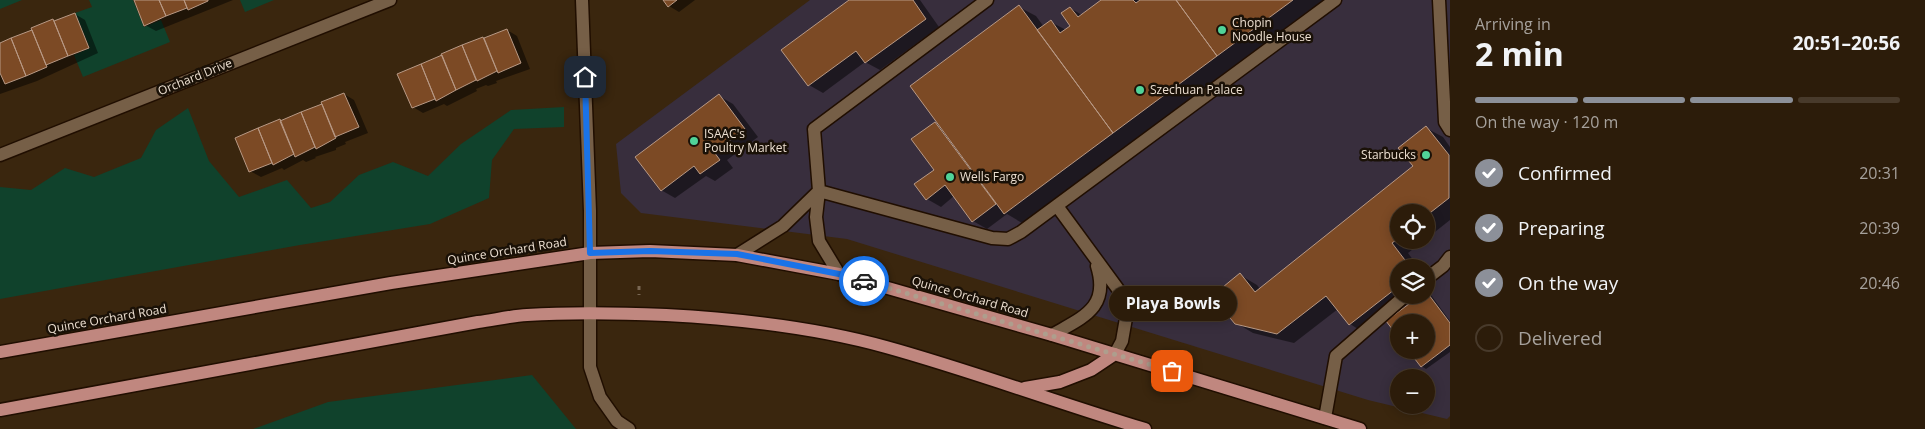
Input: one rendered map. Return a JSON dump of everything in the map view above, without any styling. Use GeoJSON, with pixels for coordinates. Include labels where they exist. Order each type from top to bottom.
{"type":"FeatureCollection","features":[{"type":"Feature","properties":{"kind":"main road","name":"Quince Orchard Road"},"geometry":{"type":"LineString","coordinates":[[0,352],[392,283],[590,253],[650,251],[737,254],[839,274],[1052,335],[1360,429]]}},
{"type":"Feature","properties":{"kind":"main road"},"geometry":{"type":"LineString","coordinates":[[0,410],[478,322],[526,315],[591,313],[765,322],[827,333],[886,347],[1023,389],[1127,426],[1145,429]]}},
{"type":"Feature","properties":{"kind":"main road"},"geometry":{"type":"LineString","coordinates":[[1023,389],[1060,382],[1084,373],[1115,354]]}},
{"type":"Feature","properties":{"kind":"street","name":"Orchard Drive"},"geometry":{"type":"LineString","coordinates":[[0,155],[390,0]]}},
{"type":"Feature","properties":{"kind":"street"},"geometry":{"type":"LineString","coordinates":[[582,0],[590,253],[590,367],[600,397],[616,420],[629,429]]}},
{"type":"Feature","properties":{"kind":"street"},"geometry":{"type":"LineString","coordinates":[[839,274],[819,241],[816,216],[819,191],[814,129],[987,0]]}},
{"type":"Feature","properties":{"kind":"street"},"geometry":{"type":"LineString","coordinates":[[819,191],[992,238],[1008,238],[1021,232],[1057,206],[1335,0]]}},
{"type":"Feature","properties":{"kind":"street"},"geometry":{"type":"LineString","coordinates":[[1439,0],[1445,122],[1450,130]]}},
{"type":"Feature","properties":{"kind":"street"},"geometry":{"type":"LineString","coordinates":[[737,254],[783,226],[819,191]]}},
{"type":"Feature","properties":{"kind":"street"},"geometry":{"type":"LineString","coordinates":[[1057,206],[1123,296],[1126,318],[1122,341],[1115,354]]}},
{"type":"Feature","properties":{"kind":"street"},"geometry":{"type":"LineString","coordinates":[[1435,272],[1450,257]]}},
{"type":"Feature","properties":{"kind":"street"},"geometry":{"type":"LineString","coordinates":[[1052,335],[1083,318],[1099,300],[1102,280],[1096,261]]}},
{"type":"Feature","properties":{"kind":"street"},"geometry":{"type":"LineString","coordinates":[[1325,418],[1336,356],[1396,304]]}},
{"type":"Feature","properties":{"kind":"path"},"geometry":{"type":"LineString","coordinates":[[639,286],[640,298]]}},
{"type":"Feature","properties":{"kind":"shaded area"},"geometry":{"type":"Polygon","coordinates":[[[810,0],[1450,0],[1450,416],[1447,419],[1426,414],[1435,414],[1435,369],[1390,369],[1390,405],[847,239],[641,213],[621,193],[616,144],[810,0]]]}},
{"type":"Feature","properties":{"kind":"green space"},"geometry":{"type":"Polygon","coordinates":[[[0,0],[22,0],[0,9],[0,0]]]}},
{"type":"Feature","properties":{"kind":"green space"},"geometry":{"type":"Polygon","coordinates":[[[89,0],[133,0],[144,27],[161,20],[170,42],[83,77],[74,55],[90,48],[75,13],[92,7],[89,0]]]}},
{"type":"Feature","properties":{"kind":"green space"},"geometry":{"type":"Polygon","coordinates":[[[240,0],[274,0],[245,12],[240,0]]]}},
{"type":"Feature","properties":{"kind":"green space"},"geometry":{"type":"Polygon","coordinates":[[[564,107],[564,127],[514,129],[492,160],[489,198],[430,224],[300,245],[0,299],[0,187],[31,190],[65,168],[94,177],[141,158],[156,130],[188,108],[209,161],[239,197],[287,180],[311,208],[330,202],[359,175],[393,162],[428,176],[461,144],[511,110],[564,107]]]}},
{"type":"Feature","properties":{"kind":"green space"},"geometry":{"type":"Polygon","coordinates":[[[532,375],[576,429],[253,429],[328,402],[532,375]]]}},
{"type":"Feature","properties":{"kind":"building"},"geometry":{"type":"Polygon","coordinates":[[[134,0],[159,0],[166,16],[144,26],[134,0]]]}},
{"type":"Feature","properties":{"kind":"building"},"geometry":{"type":"Polygon","coordinates":[[[159,0],[184,0],[187,8],[166,16],[159,0]]]}},
{"type":"Feature","properties":{"kind":"building"},"geometry":{"type":"Polygon","coordinates":[[[184,0],[208,0],[208,1],[188,10],[184,0]]]}},
{"type":"Feature","properties":{"kind":"building"},"geometry":{"type":"Polygon","coordinates":[[[663,0],[677,0],[668,7],[663,0]]]}},
{"type":"Feature","properties":{"kind":"building"},"geometry":{"type":"Polygon","coordinates":[[[849,0],[913,0],[926,19],[865,63],[856,51],[808,86],[781,50],[849,0]]]}},
{"type":"Feature","properties":{"kind":"building"},"geometry":{"type":"Polygon","coordinates":[[[1101,0],[1133,0],[1136,3],[1140,0],[1176,0],[1217,56],[1113,133],[1037,30],[1051,20],[1060,33],[1070,26],[1061,13],[1070,7],[1078,17],[1101,0]]]}},
{"type":"Feature","properties":{"kind":"building"},"geometry":{"type":"Polygon","coordinates":[[[1176,0],[1293,0],[1217,56],[1176,0]]]}},
{"type":"Feature","properties":{"kind":"building"},"geometry":{"type":"Polygon","coordinates":[[[1019,5],[1113,133],[1004,214],[910,86],[1019,5]]]}},
{"type":"Feature","properties":{"kind":"building"},"geometry":{"type":"Polygon","coordinates":[[[75,13],[89,48],[68,56],[54,21],[75,13]]]}},
{"type":"Feature","properties":{"kind":"building"},"geometry":{"type":"Polygon","coordinates":[[[53,19],[68,56],[46,65],[31,28],[53,19]]]}},
{"type":"Feature","properties":{"kind":"building"},"geometry":{"type":"Polygon","coordinates":[[[507,29],[521,63],[498,73],[484,38],[507,29]]]}},
{"type":"Feature","properties":{"kind":"building"},"geometry":{"type":"Polygon","coordinates":[[[32,30],[47,67],[26,76],[11,38],[32,30]]]}},
{"type":"Feature","properties":{"kind":"building"},"geometry":{"type":"Polygon","coordinates":[[[483,37],[497,71],[477,81],[462,45],[483,37]]]}},
{"type":"Feature","properties":{"kind":"building"},"geometry":{"type":"Polygon","coordinates":[[[11,38],[26,76],[5,84],[0,73],[0,43],[11,38]]]}},
{"type":"Feature","properties":{"kind":"building"},"geometry":{"type":"Polygon","coordinates":[[[462,45],[476,80],[456,90],[441,54],[462,45]]]}},
{"type":"Feature","properties":{"kind":"building"},"geometry":{"type":"Polygon","coordinates":[[[442,55],[456,90],[436,101],[421,64],[442,55]]]}},
{"type":"Feature","properties":{"kind":"building"},"geometry":{"type":"Polygon","coordinates":[[[421,64],[435,99],[412,108],[397,74],[421,64]]]}},
{"type":"Feature","properties":{"kind":"building"},"geometry":{"type":"Polygon","coordinates":[[[344,93],[359,127],[335,137],[321,102],[344,93]]]}},
{"type":"Feature","properties":{"kind":"building","name":"ISAAC's Poultry Market"},"geometry":{"type":"Polygon","coordinates":[[[719,94],[745,129],[714,152],[720,160],[700,174],[694,166],[661,191],[635,157],[719,94]]]}},
{"type":"Feature","properties":{"kind":"building"},"geometry":{"type":"Polygon","coordinates":[[[322,104],[336,138],[316,149],[301,112],[322,104]]]}},
{"type":"Feature","properties":{"kind":"building"},"geometry":{"type":"Polygon","coordinates":[[[301,112],[315,147],[295,157],[280,121],[301,112]]]}},
{"type":"Feature","properties":{"kind":"building"},"geometry":{"type":"Polygon","coordinates":[[[280,119],[294,154],[273,165],[258,128],[280,119]]]}},
{"type":"Feature","properties":{"kind":"building","name":"Wells Fargo"},"geometry":{"type":"Polygon","coordinates":[[[935,122],[996,204],[972,222],[945,185],[926,200],[914,184],[934,170],[911,139],[935,122]]]}},
{"type":"Feature","properties":{"kind":"building"},"geometry":{"type":"Polygon","coordinates":[[[1426,126],[1449,155],[1449,198],[1435,209],[1435,204],[1390,204],[1390,249],[1397,249],[1404,259],[1390,259],[1390,293],[1349,325],[1326,296],[1277,334],[1235,324],[1212,296],[1240,273],[1255,292],[1413,166],[1398,148],[1426,126]]]}},
{"type":"Feature","properties":{"kind":"building"},"geometry":{"type":"Polygon","coordinates":[[[258,128],[272,163],[249,172],[235,138],[258,128]]]}},
{"type":"Feature","properties":{"kind":"building"},"geometry":{"type":"Polygon","coordinates":[[[1435,303],[1450,323],[1450,345],[1435,356],[1435,314],[1395,314],[1409,304],[1435,303]]]}},
{"type":"Feature","properties":{"kind":"building"},"geometry":{"type":"Polygon","coordinates":[[[1390,318],[1390,326],[1386,321],[1390,318]]]}},
{"type":"Feature","properties":{"kind":"building"},"geometry":{"type":"Polygon","coordinates":[[[1415,359],[1432,359],[1421,367],[1415,359]]]}},
{"type":"Feature","properties":{"kind":"way so far"},"geometry":{"type":"LineString","coordinates":[[864,281],[1172,371]]}},
{"type":"Feature","properties":{"kind":"place","name":"Chopin Noodle House"},"geometry":{"type":"Point","coordinates":[1222,30]}},
{"type":"Feature","properties":{"kind":"place","name":"Szechuan Palace"},"geometry":{"type":"Point","coordinates":[1140,90]}},
{"type":"Feature","properties":{"kind":"place","name":"ISAAC's Poultry Market"},"geometry":{"type":"Point","coordinates":[694,141]}},
{"type":"Feature","properties":{"kind":"place","name":"Starbucks"},"geometry":{"type":"Point","coordinates":[1426,155]}},
{"type":"Feature","properties":{"kind":"place","name":"Wells Fargo"},"geometry":{"type":"Point","coordinates":[950,177]}},
{"type":"Feature","properties":{"kind":"place","name":"Playa Bowls"},"geometry":{"type":"Point","coordinates":[1172,371]}},
{"type":"Feature","properties":{"kind":"route"},"geometry":{"type":"LineString","coordinates":[[585,77],[590,253],[650,251],[737,254],[839,274],[864,281]]}}]}
